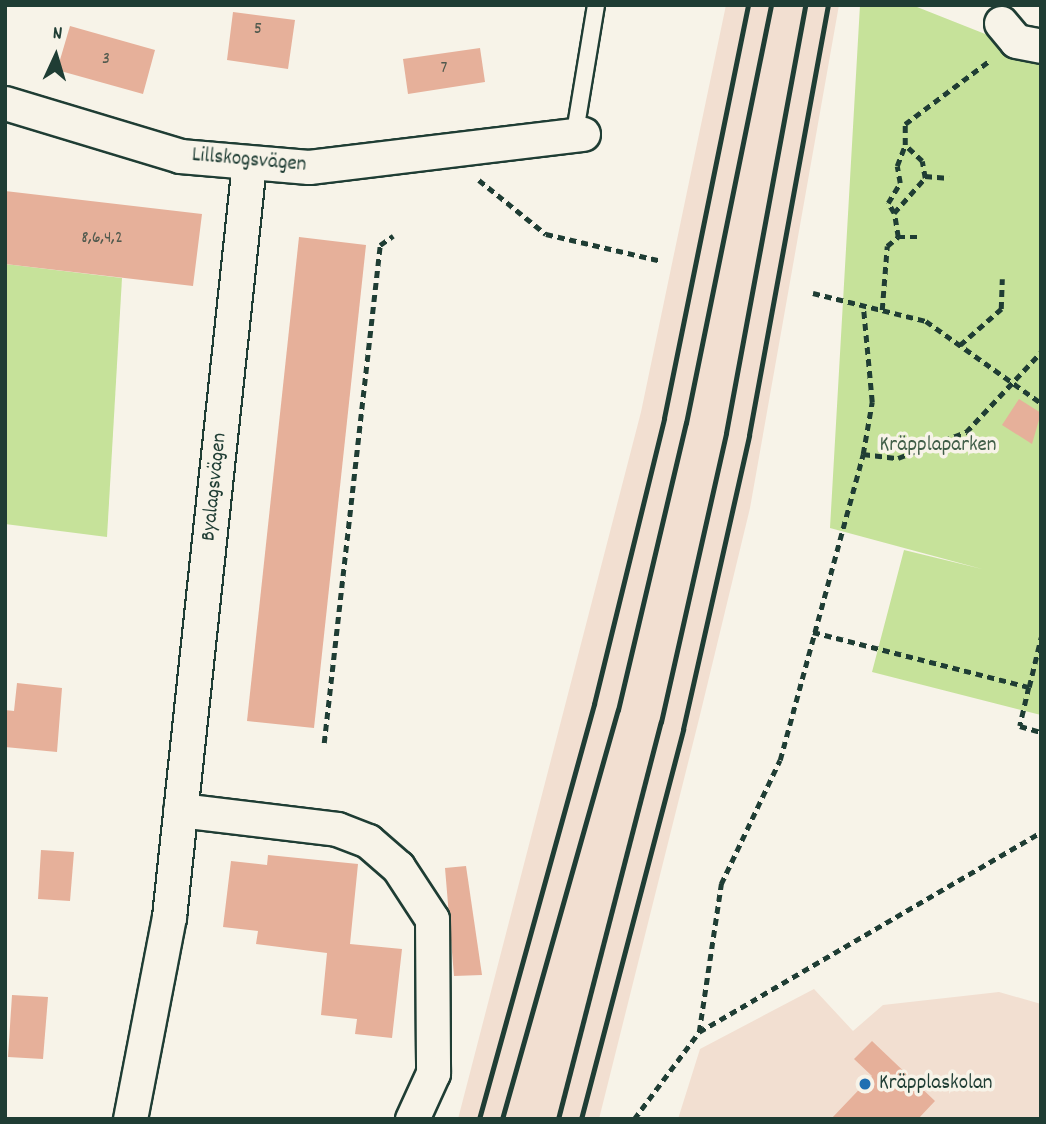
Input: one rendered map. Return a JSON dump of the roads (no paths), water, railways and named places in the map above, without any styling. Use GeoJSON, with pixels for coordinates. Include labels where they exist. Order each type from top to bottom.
{"type":"FeatureCollection","features":[{"type":"Feature","properties":{"kind":"street","name":"Lillskogsvägen"},"geometry":{"type":"LineString","coordinates":[[5,103],[180,156],[249,164],[309,167],[583,135]]}},
{"type":"Feature","properties":{"kind":"street","name":"Byalagsvägen"},"geometry":{"type":"LineString","coordinates":[[130,1119],[169,917],[249,164]]}},
{"type":"Feature","properties":{"kind":"street"},"geometry":{"type":"LineString","coordinates":[[180,810],[337,829],[368,841],[398,867],[432,919],[433,1073],[412,1119]]}},
{"type":"Feature","properties":{"kind":"lane"},"geometry":{"type":"LineString","coordinates":[[583,135],[576,125],[596,5]]}},
{"type":"Feature","properties":{"kind":"railway"},"geometry":{"type":"LineString","coordinates":[[479,1119],[594,704],[664,418],[748,5]]}},
{"type":"Feature","properties":{"kind":"railway"},"geometry":{"type":"LineString","coordinates":[[502,1119],[618,710],[686,423],[771,5]]}},
{"type":"Feature","properties":{"kind":"railway"},"geometry":{"type":"LineString","coordinates":[[558,1119],[661,722],[726,433],[805,5]]}},
{"type":"Feature","properties":{"kind":"railway"},"geometry":{"type":"LineString","coordinates":[[581,1119],[683,729],[749,435],[828,5]]}},
{"type":"Feature","properties":{"kind":"place","name":"Kräpplaskolan"},"geometry":{"type":"Point","coordinates":[865,1084]}},
{"type":"Feature","properties":{"kind":"park label","name":"Kräpplaparken"},"geometry":{"type":"Point","coordinates":[938,446]}}]}
